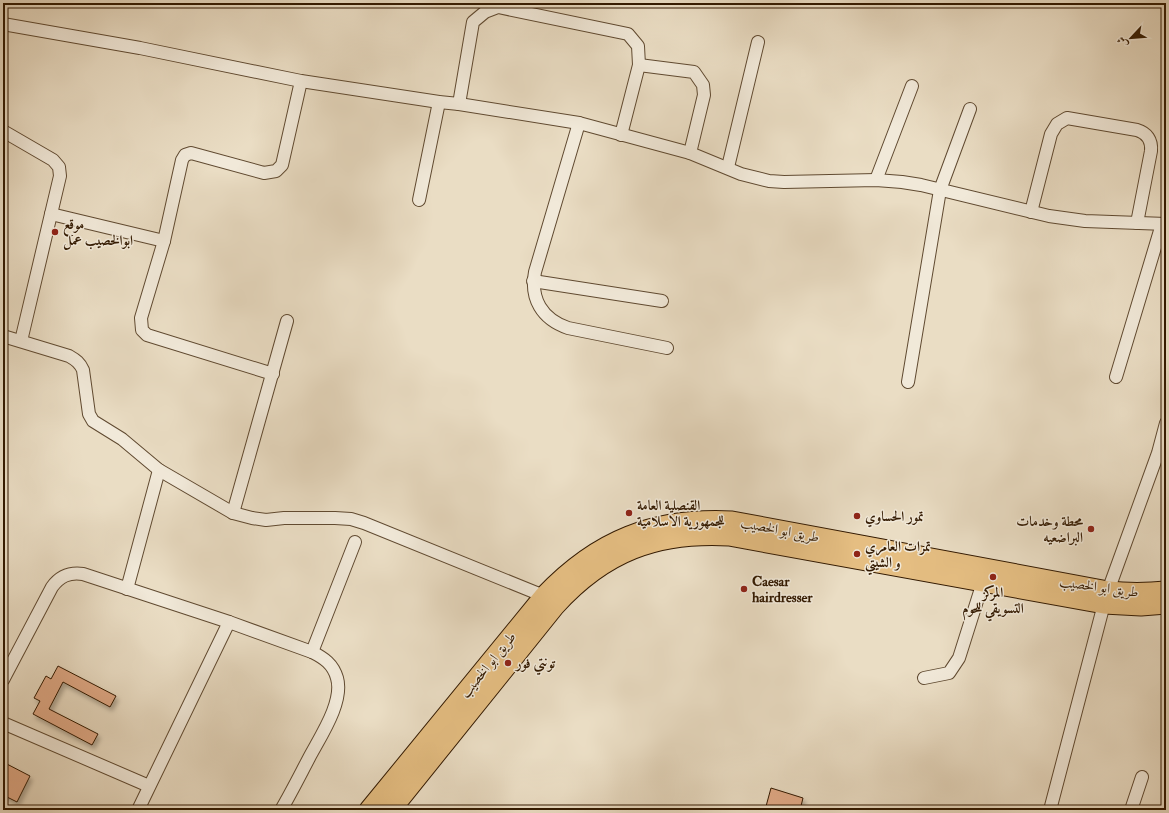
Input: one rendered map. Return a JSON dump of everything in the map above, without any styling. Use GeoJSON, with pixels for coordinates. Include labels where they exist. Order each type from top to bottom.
{"type":"FeatureCollection","features":[{"type":"Feature","properties":{"kind":"main road","name":"طريق ابو الخصيب"},"geometry":{"type":"LineString","coordinates":[[391,810],[407,777],[544,596],[574,567],[591,555],[610,544],[655,527],[683,522],[711,520],[752,524],[1106,597],[1141,606],[1166,604]]}},
{"type":"Feature","properties":{"kind":"main road","name":"طريق ابو الخصيب"},"geometry":{"type":"LineString","coordinates":[[369,810],[407,777],[568,592],[599,567],[616,557],[639,547],[670,538],[690,536],[729,536],[983,582],[1106,597],[1128,593],[1166,591]]}},
{"type":"Feature","properties":{"kind":"street"},"geometry":{"type":"LineString","coordinates":[[459,104],[473,22],[485,12],[498,7],[628,34],[638,46],[638,65],[621,135]]}},
{"type":"Feature","properties":{"kind":"street"},"geometry":{"type":"LineString","coordinates":[[3,24],[140,48],[301,81],[579,123],[690,153],[728,167],[741,174],[769,181],[876,180],[902,182],[1067,219],[1164,224],[1116,377]]}},
{"type":"Feature","properties":{"kind":"street"},"geometry":{"type":"LineString","coordinates":[[728,167],[758,42]]}},
{"type":"Feature","properties":{"kind":"street"},"geometry":{"type":"LineString","coordinates":[[638,65],[694,72],[703,85],[704,95],[690,153]]}},
{"type":"Feature","properties":{"kind":"street"},"geometry":{"type":"LineString","coordinates":[[272,374],[147,335],[142,330],[141,318],[164,241],[182,160],[185,155],[191,153],[264,173],[276,171],[282,165],[301,81]]}},
{"type":"Feature","properties":{"kind":"street"},"geometry":{"type":"LineString","coordinates":[[876,180],[912,86]]}},
{"type":"Feature","properties":{"kind":"street"},"geometry":{"type":"LineString","coordinates":[[420,200],[439,102]]}},
{"type":"Feature","properties":{"kind":"street"},"geometry":{"type":"LineString","coordinates":[[908,382],[940,190],[970,109]]}},
{"type":"Feature","properties":{"kind":"street"},"geometry":{"type":"LineString","coordinates":[[1032,212],[1051,134],[1057,124],[1067,118],[1136,130],[1146,135],[1151,145],[1151,151],[1137,223]]}},
{"type":"Feature","properties":{"kind":"street"},"geometry":{"type":"LineString","coordinates":[[579,123],[533,281],[539,307],[551,320],[568,328],[667,348]]}},
{"type":"Feature","properties":{"kind":"street"},"geometry":{"type":"LineString","coordinates":[[3,131],[53,160],[59,167],[60,176],[21,341]]}},
{"type":"Feature","properties":{"kind":"street"},"geometry":{"type":"LineString","coordinates":[[51,214],[164,241]]}},
{"type":"Feature","properties":{"kind":"street"},"geometry":{"type":"LineString","coordinates":[[533,281],[662,301]]}},
{"type":"Feature","properties":{"kind":"street"},"geometry":{"type":"LineString","coordinates":[[234,513],[287,321]]}},
{"type":"Feature","properties":{"kind":"street"},"geometry":{"type":"LineString","coordinates":[[3,336],[70,356],[76,360],[81,365],[83,370],[89,414],[93,421],[122,439],[159,470],[234,513],[266,520],[284,518],[351,519],[544,596]]}},
{"type":"Feature","properties":{"kind":"street"},"geometry":{"type":"LineString","coordinates":[[1050,810],[1106,597],[1158,452],[1166,423]]}},
{"type":"Feature","properties":{"kind":"street"},"geometry":{"type":"LineString","coordinates":[[127,589],[159,470]]}},
{"type":"Feature","properties":{"kind":"street"},"geometry":{"type":"LineString","coordinates":[[312,652],[355,542]]}},
{"type":"Feature","properties":{"kind":"street"},"geometry":{"type":"LineString","coordinates":[[3,680],[52,587],[57,580],[65,575],[74,573],[83,574],[229,622],[312,652],[324,659],[333,668],[337,679],[338,689],[332,712],[282,810]]}},
{"type":"Feature","properties":{"kind":"street"},"geometry":{"type":"LineString","coordinates":[[924,678],[949,673],[953,668],[959,658],[983,582]]}},
{"type":"Feature","properties":{"kind":"street"},"geometry":{"type":"LineString","coordinates":[[138,810],[229,622]]}},
{"type":"Feature","properties":{"kind":"street"},"geometry":{"type":"LineString","coordinates":[[3,723],[150,786]]}},
{"type":"Feature","properties":{"kind":"street"},"geometry":{"type":"LineString","coordinates":[[1131,810],[1142,777]]}},
{"type":"Feature","properties":{"kind":"building"},"geometry":{"type":"Polygon","coordinates":[[[58,666],[116,696],[110,707],[63,682],[49,709],[98,734],[92,745],[33,714],[40,701],[34,698],[46,676],[51,679],[58,666]]]}},
{"type":"Feature","properties":{"kind":"building"},"geometry":{"type":"Polygon","coordinates":[[[3,762],[30,776],[17,802],[3,795],[3,762]]]}},
{"type":"Feature","properties":{"kind":"building"},"geometry":{"type":"Polygon","coordinates":[[[771,788],[803,798],[800,810],[765,810],[771,788]]]}},
{"type":"Feature","properties":{"kind":"place","name":"موقع ابوالخصيب عمل"},"geometry":{"type":"Point","coordinates":[55,232]}},
{"type":"Feature","properties":{"kind":"place","name":"القنصلية العامة للجمهورية الاسلامية"},"geometry":{"type":"Point","coordinates":[629,513]}},
{"type":"Feature","properties":{"kind":"place","name":"تمور الحساوي"},"geometry":{"type":"Point","coordinates":[857,516]}},
{"type":"Feature","properties":{"kind":"place","name":"محطة وخدمات البراضعيه"},"geometry":{"type":"Point","coordinates":[1091,529]}},
{"type":"Feature","properties":{"kind":"place","name":"تمرات العامري و الشيتي"},"geometry":{"type":"Point","coordinates":[857,554]}},
{"type":"Feature","properties":{"kind":"place","name":"المركز التسويقي للحوم"},"geometry":{"type":"Point","coordinates":[993,577]}},
{"type":"Feature","properties":{"kind":"place","name":"Caesar hairdresser"},"geometry":{"type":"Point","coordinates":[744,589]}},
{"type":"Feature","properties":{"kind":"place","name":"تونتي فور"},"geometry":{"type":"Point","coordinates":[508,663]}}]}
